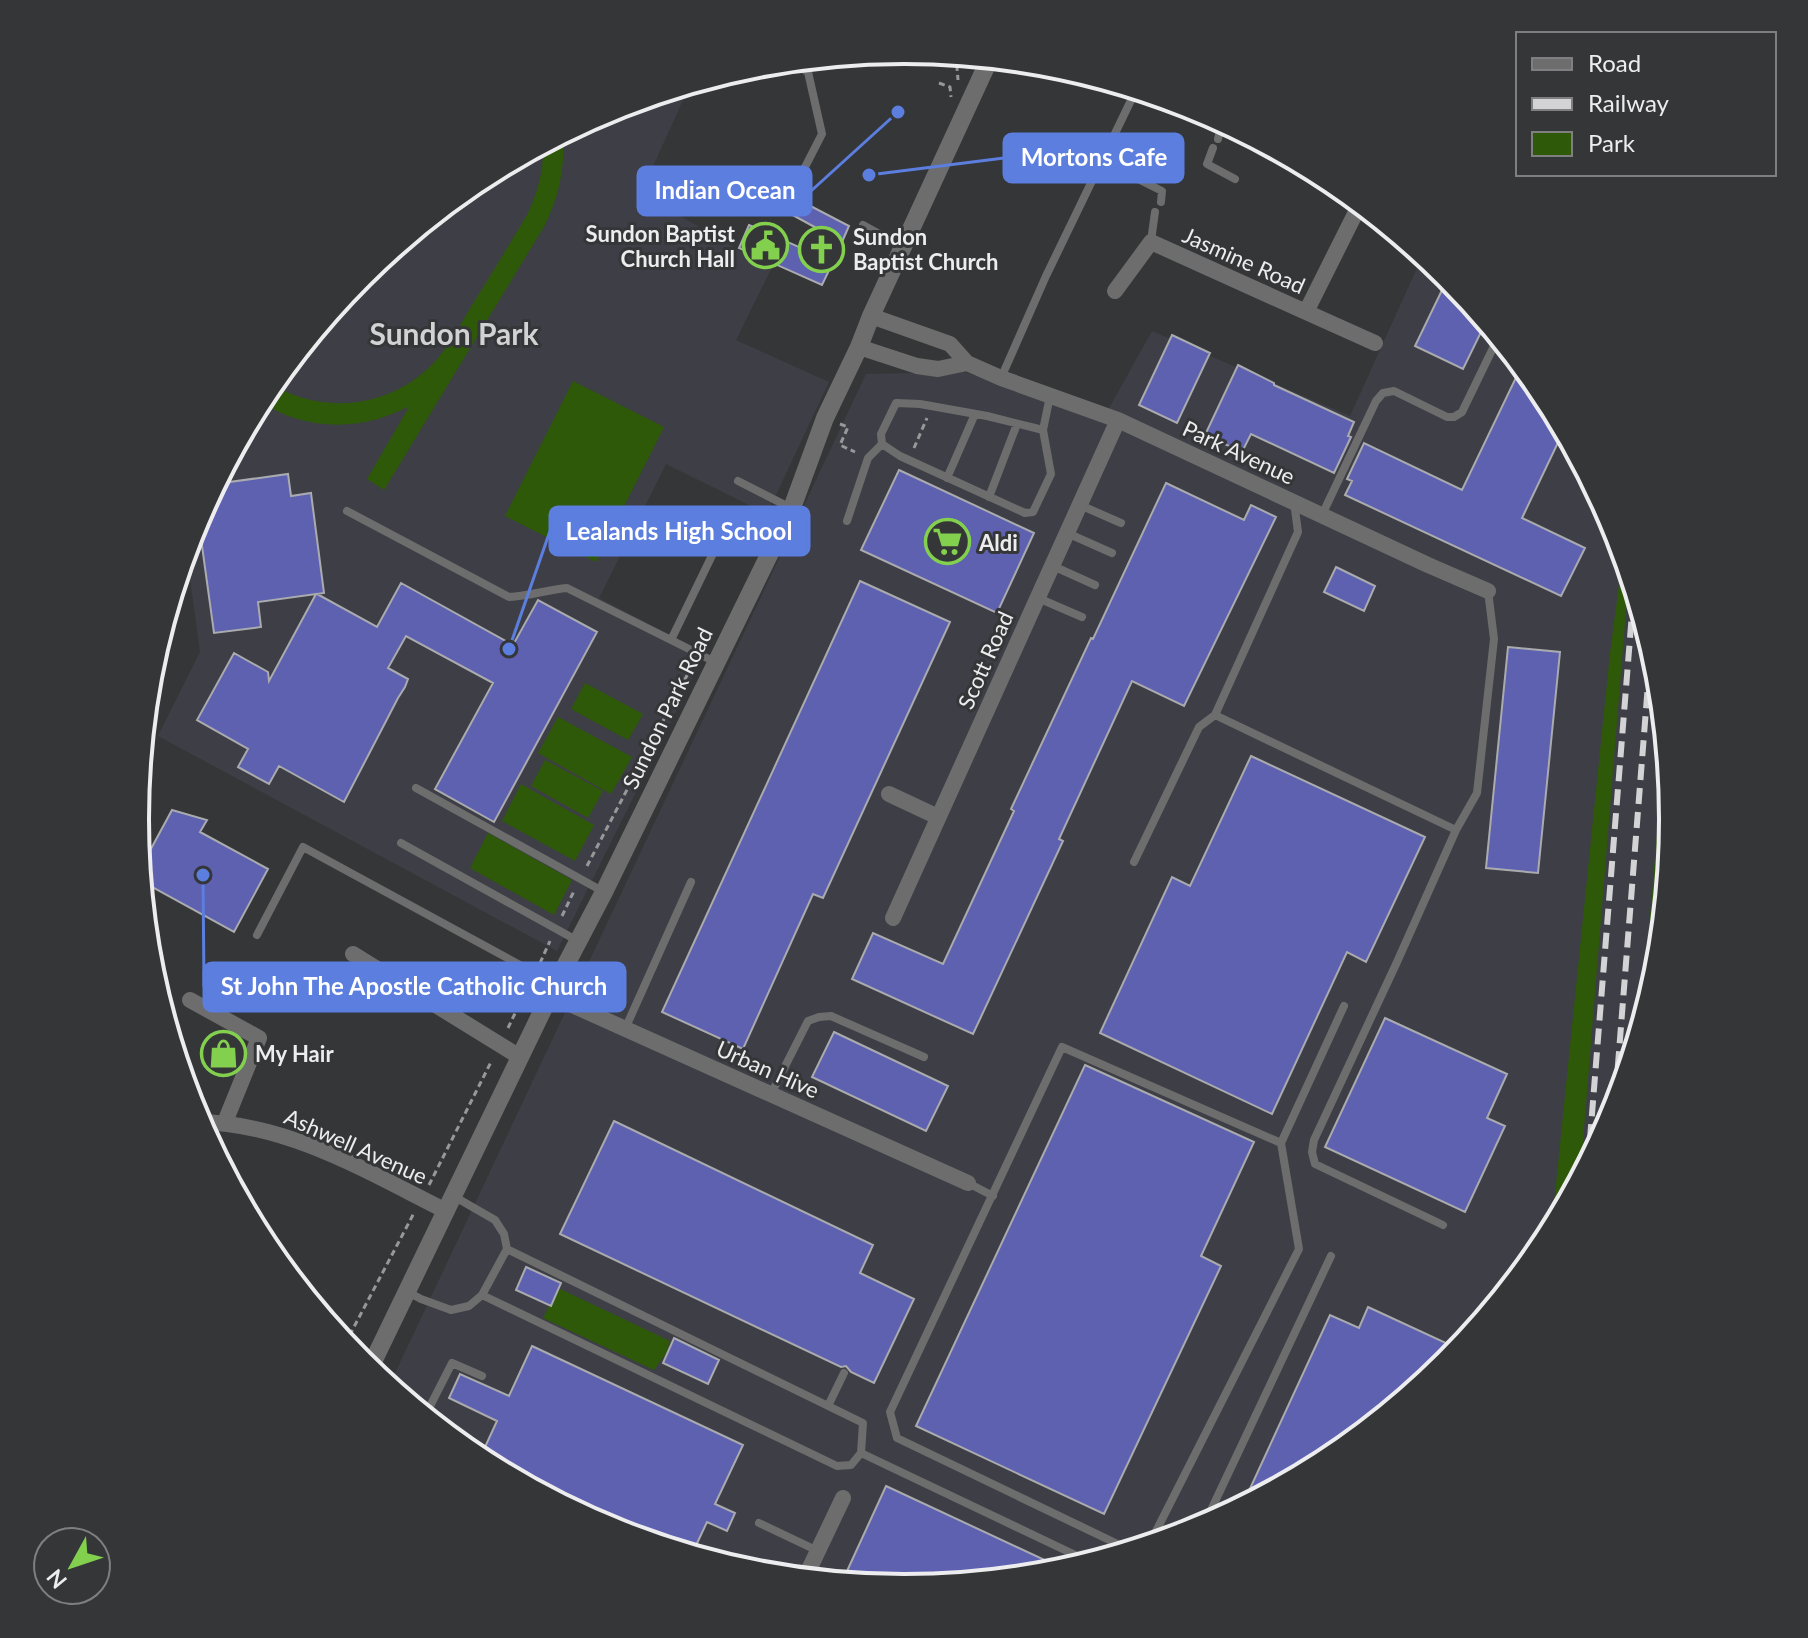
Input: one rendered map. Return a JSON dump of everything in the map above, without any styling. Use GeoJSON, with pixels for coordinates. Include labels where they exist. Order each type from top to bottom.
{"type":"FeatureCollection","features":[{"type":"Feature","properties":{"kind":"street","name":"Sundon Park Road"},"geometry":{"type":"LineString","coordinates":[[375,1358],[552,990],[604,892],[792,508],[825,418],[985,69]]}},
{"type":"Feature","properties":{"kind":"street","name":"Jasmine Road"},"geometry":{"type":"LineString","coordinates":[[1115,291],[1151,242],[1306,312],[1355,214]]}},
{"type":"Feature","properties":{"kind":"street"},"geometry":{"type":"LineString","coordinates":[[1306,312],[1375,343]]}},
{"type":"Feature","properties":{"kind":"street","name":"Park Avenue"},"geometry":{"type":"LineString","coordinates":[[871,316],[950,344],[967,363],[1118,420],[1488,591]]}},
{"type":"Feature","properties":{"kind":"street"},"geometry":{"type":"LineString","coordinates":[[859,347],[917,366],[938,369],[967,363]]}},
{"type":"Feature","properties":{"kind":"street","name":"Scott Road"},"geometry":{"type":"LineString","coordinates":[[893,918],[1118,420]]}},
{"type":"Feature","properties":{"kind":"street"},"geometry":{"type":"LineString","coordinates":[[889,794],[938,817]]}},
{"type":"Feature","properties":{"kind":"street"},"geometry":{"type":"LineString","coordinates":[[353,954],[520,1057]]}},
{"type":"Feature","properties":{"kind":"street","name":"Urban Hive"},"geometry":{"type":"LineString","coordinates":[[552,990],[625,1029],[968,1183]]}},
{"type":"Feature","properties":{"kind":"street"},"geometry":{"type":"LineString","coordinates":[[190,1000],[259,1038],[225,1122]]}},
{"type":"Feature","properties":{"kind":"street","name":"Ashwell Avenue"},"geometry":{"type":"LineString","coordinates":[[213,1122],[278,1133],[328,1153],[422,1199],[450,1204]]}},
{"type":"Feature","properties":{"kind":"street"},"geometry":{"type":"LineString","coordinates":[[810,1568],[843,1498]]}},
{"type":"Feature","properties":{"kind":"lane"},"geometry":{"type":"LineString","coordinates":[[803,171],[822,134],[808,72],[805,70]]}},
{"type":"Feature","properties":{"kind":"lane"},"geometry":{"type":"LineString","coordinates":[[1001,378],[1046,276],[1131,99]]}},
{"type":"Feature","properties":{"kind":"lane"},"geometry":{"type":"LineString","coordinates":[[1218,139],[1219,133]]}},
{"type":"Feature","properties":{"kind":"lane"},"geometry":{"type":"LineString","coordinates":[[1213,148],[1207,164],[1235,179]]}},
{"type":"Feature","properties":{"kind":"lane"},"geometry":{"type":"LineString","coordinates":[[1130,175],[1162,191],[1161,202]]}},
{"type":"Feature","properties":{"kind":"lane"},"geometry":{"type":"LineString","coordinates":[[1151,242],[1155,212]]}},
{"type":"Feature","properties":{"kind":"lane"},"geometry":{"type":"LineString","coordinates":[[863,225],[904,248]]}},
{"type":"Feature","properties":{"kind":"lane"},"geometry":{"type":"LineString","coordinates":[[1322,515],[1376,401],[1383,393],[1394,391],[1447,417],[1454,417],[1462,412],[1493,347]]}},
{"type":"Feature","properties":{"kind":"lane"},"geometry":{"type":"LineString","coordinates":[[882,444],[900,456],[989,497],[1025,513],[1033,512],[1051,474],[1043,430],[1050,396]]}},
{"type":"Feature","properties":{"kind":"lane"},"geometry":{"type":"LineString","coordinates":[[882,444],[881,434],[896,403],[975,414],[1043,430]]}},
{"type":"Feature","properties":{"kind":"lane"},"geometry":{"type":"LineString","coordinates":[[947,478],[975,414]]}},
{"type":"Feature","properties":{"kind":"lane"},"geometry":{"type":"LineString","coordinates":[[989,497],[1017,424]]}},
{"type":"Feature","properties":{"kind":"lane"},"geometry":{"type":"LineString","coordinates":[[847,521],[868,458],[882,444]]}},
{"type":"Feature","properties":{"kind":"lane"},"geometry":{"type":"LineString","coordinates":[[738,481],[792,508]]}},
{"type":"Feature","properties":{"kind":"lane"},"geometry":{"type":"LineString","coordinates":[[1134,862],[1199,727],[1215,715],[1298,532],[1294,502]]}},
{"type":"Feature","properties":{"kind":"lane"},"geometry":{"type":"LineString","coordinates":[[1080,505],[1121,523]]}},
{"type":"Feature","properties":{"kind":"lane"},"geometry":{"type":"LineString","coordinates":[[347,511],[509,597],[567,588],[716,662]]}},
{"type":"Feature","properties":{"kind":"lane"},"geometry":{"type":"LineString","coordinates":[[1067,533],[1112,553]]}},
{"type":"Feature","properties":{"kind":"lane"},"geometry":{"type":"LineString","coordinates":[[671,640],[721,537]]}},
{"type":"Feature","properties":{"kind":"lane"},"geometry":{"type":"LineString","coordinates":[[1052,565],[1095,585]]}},
{"type":"Feature","properties":{"kind":"lane"},"geometry":{"type":"LineString","coordinates":[[1443,1225],[1315,1164],[1312,1152],[1314,1140],[1456,830],[1477,793],[1494,639],[1488,591]]}},
{"type":"Feature","properties":{"kind":"lane"},"geometry":{"type":"LineString","coordinates":[[1038,597],[1082,617]]}},
{"type":"Feature","properties":{"kind":"lane"},"geometry":{"type":"LineString","coordinates":[[1215,715],[1456,830]]}},
{"type":"Feature","properties":{"kind":"lane"},"geometry":{"type":"LineString","coordinates":[[416,788],[604,892]]}},
{"type":"Feature","properties":{"kind":"lane"},"geometry":{"type":"LineString","coordinates":[[401,843],[579,941]]}},
{"type":"Feature","properties":{"kind":"lane"},"geometry":{"type":"LineString","coordinates":[[257,935],[303,847],[552,990]]}},
{"type":"Feature","properties":{"kind":"lane"},"geometry":{"type":"LineString","coordinates":[[625,1029],[691,882]]}},
{"type":"Feature","properties":{"kind":"lane"},"geometry":{"type":"LineString","coordinates":[[1156,1531],[1299,1249],[1281,1143],[1344,1006]]}},
{"type":"Feature","properties":{"kind":"lane"},"geometry":{"type":"LineString","coordinates":[[771,1094],[808,1021],[819,1017],[831,1016],[924,1057]]}},
{"type":"Feature","properties":{"kind":"lane"},"geometry":{"type":"LineString","coordinates":[[1116,1543],[897,1438],[890,1412],[1062,1047],[1281,1143]]}},
{"type":"Feature","properties":{"kind":"lane"},"geometry":{"type":"LineString","coordinates":[[968,1183],[993,1196]]}},
{"type":"Feature","properties":{"kind":"lane"},"geometry":{"type":"LineString","coordinates":[[408,1292],[451,1310],[469,1306],[482,1295],[507,1249],[504,1234],[495,1220],[450,1204]]}},
{"type":"Feature","properties":{"kind":"lane"},"geometry":{"type":"LineString","coordinates":[[482,1295],[837,1466],[851,1465],[861,1453],[863,1423],[507,1249]]}},
{"type":"Feature","properties":{"kind":"lane"},"geometry":{"type":"LineString","coordinates":[[1212,1508],[1331,1256]]}},
{"type":"Feature","properties":{"kind":"lane"},"geometry":{"type":"LineString","coordinates":[[430,1406],[452,1363],[482,1376]]}},
{"type":"Feature","properties":{"kind":"lane"},"geometry":{"type":"LineString","coordinates":[[828,1406],[844,1373]]}},
{"type":"Feature","properties":{"kind":"lane"},"geometry":{"type":"LineString","coordinates":[[861,1453],[1073,1554]]}},
{"type":"Feature","properties":{"kind":"lane"},"geometry":{"type":"LineString","coordinates":[[759,1523],[818,1551]]}},
{"type":"Feature","properties":{"kind":"path"},"geometry":{"type":"LineString","coordinates":[[825,418],[848,427],[840,445],[868,458]]}},
{"type":"Feature","properties":{"kind":"path"},"geometry":{"type":"LineString","coordinates":[[351,1333],[422,1199]]}},
{"type":"Feature","properties":{"kind":"shaded area"},"geometry":{"type":"Polygon","coordinates":[[[683,100],[641,193],[771,269],[736,340],[829,382],[767,514],[666,464],[599,598],[705,653],[557,951],[158,736],[200,652],[189,575],[206,530],[250,441],[305,359],[336,321],[406,251],[485,191],[527,165],[615,121],[661,104],[683,100]]]}},
{"type":"Feature","properties":{"kind":"shaded area"},"geometry":{"type":"Polygon","coordinates":[[[1418,266],[1472,321],[1503,359],[1558,442],[1581,485],[1619,576],[1633,624],[1653,720],[1659,819],[1653,918],[1633,1014],[1619,1062],[1602,1108],[1558,1197],[1503,1279],[1438,1353],[1402,1387],[1323,1447],[1281,1473],[1193,1517],[1147,1534],[1051,1559],[1003,1568],[904,1574],[805,1568],[757,1559],[661,1534],[615,1517],[526,1473],[485,1447],[444,1418],[394,1376],[866,374],[965,372],[1103,419],[1152,331],[1350,416],[1418,266]]]}},
{"type":"Feature","properties":{"kind":"green space"},"geometry":{"type":"Polygon","coordinates":[[[563,146],[560,181],[545,225],[384,490],[367,479],[409,407],[374,420],[345,424],[300,420],[271,408],[283,390],[315,401],[360,402],[403,387],[422,374],[448,345],[527,215],[540,181],[542,157],[563,146]]]}},
{"type":"Feature","properties":{"kind":"green space"},"geometry":{"type":"Polygon","coordinates":[[[573,381],[664,427],[596,562],[505,516],[573,381]]]}},
{"type":"Feature","properties":{"kind":"green space"},"geometry":{"type":"Polygon","coordinates":[[[1620,579],[1627,602],[1582,1150],[1554,1203],[1620,579]]]}},
{"type":"Feature","properties":{"kind":"green space"},"geometry":{"type":"Polygon","coordinates":[[[585,683],[643,714],[628,740],[571,709],[585,683]]]}},
{"type":"Feature","properties":{"kind":"green space"},"geometry":{"type":"Polygon","coordinates":[[[558,717],[632,757],[611,794],[538,753],[558,717]]]}},
{"type":"Feature","properties":{"kind":"green space"},"geometry":{"type":"Polygon","coordinates":[[[545,760],[603,791],[588,818],[531,786],[545,760]]]}},
{"type":"Feature","properties":{"kind":"green space"},"geometry":{"type":"Polygon","coordinates":[[[521,784],[594,825],[575,861],[502,821],[521,784]]]}},
{"type":"Feature","properties":{"kind":"green space"},"geometry":{"type":"Polygon","coordinates":[[[1659,812],[1653,918],[1647,948],[1659,812]]]}},
{"type":"Feature","properties":{"kind":"green space"},"geometry":{"type":"Polygon","coordinates":[[[488,833],[572,880],[554,915],[470,868],[488,833]]]}},
{"type":"Feature","properties":{"kind":"green space"},"geometry":{"type":"Polygon","coordinates":[[[558,1288],[670,1341],[654,1370],[543,1318],[558,1288]]]}},
{"type":"Feature","properties":{"kind":"building"},"geometry":{"type":"Polygon","coordinates":[[[774,187],[849,226],[842,242],[767,201],[774,187]]]}},
{"type":"Feature","properties":{"kind":"building"},"geometry":{"type":"Polygon","coordinates":[[[749,225],[833,262],[822,285],[739,248],[749,225]]]}},
{"type":"Feature","properties":{"kind":"building"},"geometry":{"type":"Polygon","coordinates":[[[1442,290],[1481,332],[1463,369],[1415,346],[1442,290]]]}},
{"type":"Feature","properties":{"kind":"building"},"geometry":{"type":"Polygon","coordinates":[[[1172,335],[1210,353],[1177,423],[1139,405],[1172,335]]]}},
{"type":"Feature","properties":{"kind":"building"},"geometry":{"type":"Polygon","coordinates":[[[1238,365],[1354,422],[1348,436],[1351,437],[1334,473],[1251,434],[1242,452],[1205,435],[1238,365]]]}},
{"type":"Feature","properties":{"kind":"building"},"geometry":{"type":"Polygon","coordinates":[[[1516,377],[1558,442],[1522,518],[1585,548],[1561,596],[1345,495],[1352,481],[1347,479],[1364,443],[1462,490],[1516,377]]]}},
{"type":"Feature","properties":{"kind":"building","name":"Aldi"},"geometry":{"type":"Polygon","coordinates":[[[899,470],[1034,533],[997,613],[861,550],[899,470]]]}},
{"type":"Feature","properties":{"kind":"building"},"geometry":{"type":"Polygon","coordinates":[[[288,474],[291,496],[311,493],[324,593],[317,594],[377,627],[401,583],[513,645],[538,600],[597,632],[494,822],[435,789],[493,683],[406,636],[388,668],[408,679],[344,802],[279,766],[269,784],[238,767],[248,749],[197,720],[234,653],[268,672],[269,681],[316,594],[258,602],[261,627],[214,633],[201,542],[228,482],[288,474]]]}},
{"type":"Feature","properties":{"kind":"building"},"geometry":{"type":"Polygon","coordinates":[[[1166,483],[1244,520],[1251,505],[1276,517],[1184,706],[1132,681],[1059,839],[1063,841],[973,1034],[852,979],[873,933],[943,964],[1014,811],[1011,809],[1166,483]]]}},
{"type":"Feature","properties":{"kind":"building"},"geometry":{"type":"Polygon","coordinates":[[[1336,567],[1375,586],[1364,611],[1324,592],[1336,567]]]}},
{"type":"Feature","properties":{"kind":"building"},"geometry":{"type":"Polygon","coordinates":[[[860,581],[950,622],[823,898],[813,894],[743,1049],[662,1012],[860,581]]]}},
{"type":"Feature","properties":{"kind":"building"},"geometry":{"type":"Polygon","coordinates":[[[1508,647],[1560,652],[1538,873],[1486,868],[1508,647]]]}},
{"type":"Feature","properties":{"kind":"building"},"geometry":{"type":"Polygon","coordinates":[[[1251,756],[1425,837],[1366,962],[1347,952],[1272,1114],[1100,1033],[1172,877],[1190,886],[1251,756]]]}},
{"type":"Feature","properties":{"kind":"building"},"geometry":{"type":"Polygon","coordinates":[[[172,810],[207,820],[200,832],[268,869],[234,932],[153,887],[150,850],[172,810]]]}},
{"type":"Feature","properties":{"kind":"building"},"geometry":{"type":"Polygon","coordinates":[[[1385,1018],[1507,1074],[1487,1118],[1505,1126],[1465,1212],[1325,1147],[1385,1018]]]}},
{"type":"Feature","properties":{"kind":"building"},"geometry":{"type":"Polygon","coordinates":[[[834,1032],[948,1086],[926,1131],[812,1077],[834,1032]]]}},
{"type":"Feature","properties":{"kind":"building"},"geometry":{"type":"Polygon","coordinates":[[[1085,1065],[1254,1142],[1201,1256],[1221,1266],[1104,1514],[916,1426],[1085,1065]]]}},
{"type":"Feature","properties":{"kind":"building"},"geometry":{"type":"Polygon","coordinates":[[[614,1121],[873,1245],[860,1273],[914,1299],[874,1383],[851,1372],[846,1366],[841,1367],[560,1234],[614,1121]]]}},
{"type":"Feature","properties":{"kind":"building"},"geometry":{"type":"Polygon","coordinates":[[[526,1267],[561,1283],[551,1306],[516,1290],[526,1267]]]}},
{"type":"Feature","properties":{"kind":"building"},"geometry":{"type":"Polygon","coordinates":[[[1368,1307],[1447,1343],[1364,1418],[1323,1447],[1249,1490],[1330,1315],[1359,1328],[1368,1307]]]}},
{"type":"Feature","properties":{"kind":"building"},"geometry":{"type":"Polygon","coordinates":[[[674,1338],[719,1360],[708,1384],[663,1363],[674,1338]]]}},
{"type":"Feature","properties":{"kind":"building"},"geometry":{"type":"Polygon","coordinates":[[[532,1346],[743,1445],[715,1504],[735,1513],[727,1531],[707,1522],[697,1544],[615,1517],[570,1496],[485,1447],[497,1421],[449,1398],[460,1374],[509,1396],[532,1346]]]}},
{"type":"Feature","properties":{"kind":"building"},"geometry":{"type":"Polygon","coordinates":[[[886,1486],[1045,1560],[1003,1568],[953,1572],[847,1571],[886,1486]]]}},
{"type":"Feature","properties":{"kind":"railway"},"geometry":{"type":"LineString","coordinates":[[1591,1133],[1632,619]]}},
{"type":"Feature","properties":{"kind":"railway"},"geometry":{"type":"LineString","coordinates":[[1618,1065],[1647,691]]}},
{"type":"Feature","properties":{"kind":"place","name":"Indian Ocean"},"geometry":{"type":"Point","coordinates":[898,112]}},
{"type":"Feature","properties":{"kind":"place","name":"Mortons Cafe"},"geometry":{"type":"Point","coordinates":[869,175]}},
{"type":"Feature","properties":{"kind":"place","name":"Sundon Baptist Church Hall"},"geometry":{"type":"Point","coordinates":[766,246]}},
{"type":"Feature","properties":{"kind":"place","name":"Sundon Baptist Church"},"geometry":{"type":"Point","coordinates":[822,249]}},
{"type":"Feature","properties":{"kind":"place","name":"Aldi"},"geometry":{"type":"Point","coordinates":[948,542]}},
{"type":"Feature","properties":{"kind":"place","name":"Lealands High School"},"geometry":{"type":"Point","coordinates":[509,649]}},
{"type":"Feature","properties":{"kind":"place","name":"St John The Apostle Catholic Church"},"geometry":{"type":"Point","coordinates":[203,875]}},
{"type":"Feature","properties":{"kind":"place","name":"My Hair"},"geometry":{"type":"Point","coordinates":[224,1053]}},
{"type":"Feature","properties":{"kind":"district","name":"Sundon Park"},"geometry":{"type":"Point","coordinates":[454,333]}}]}
